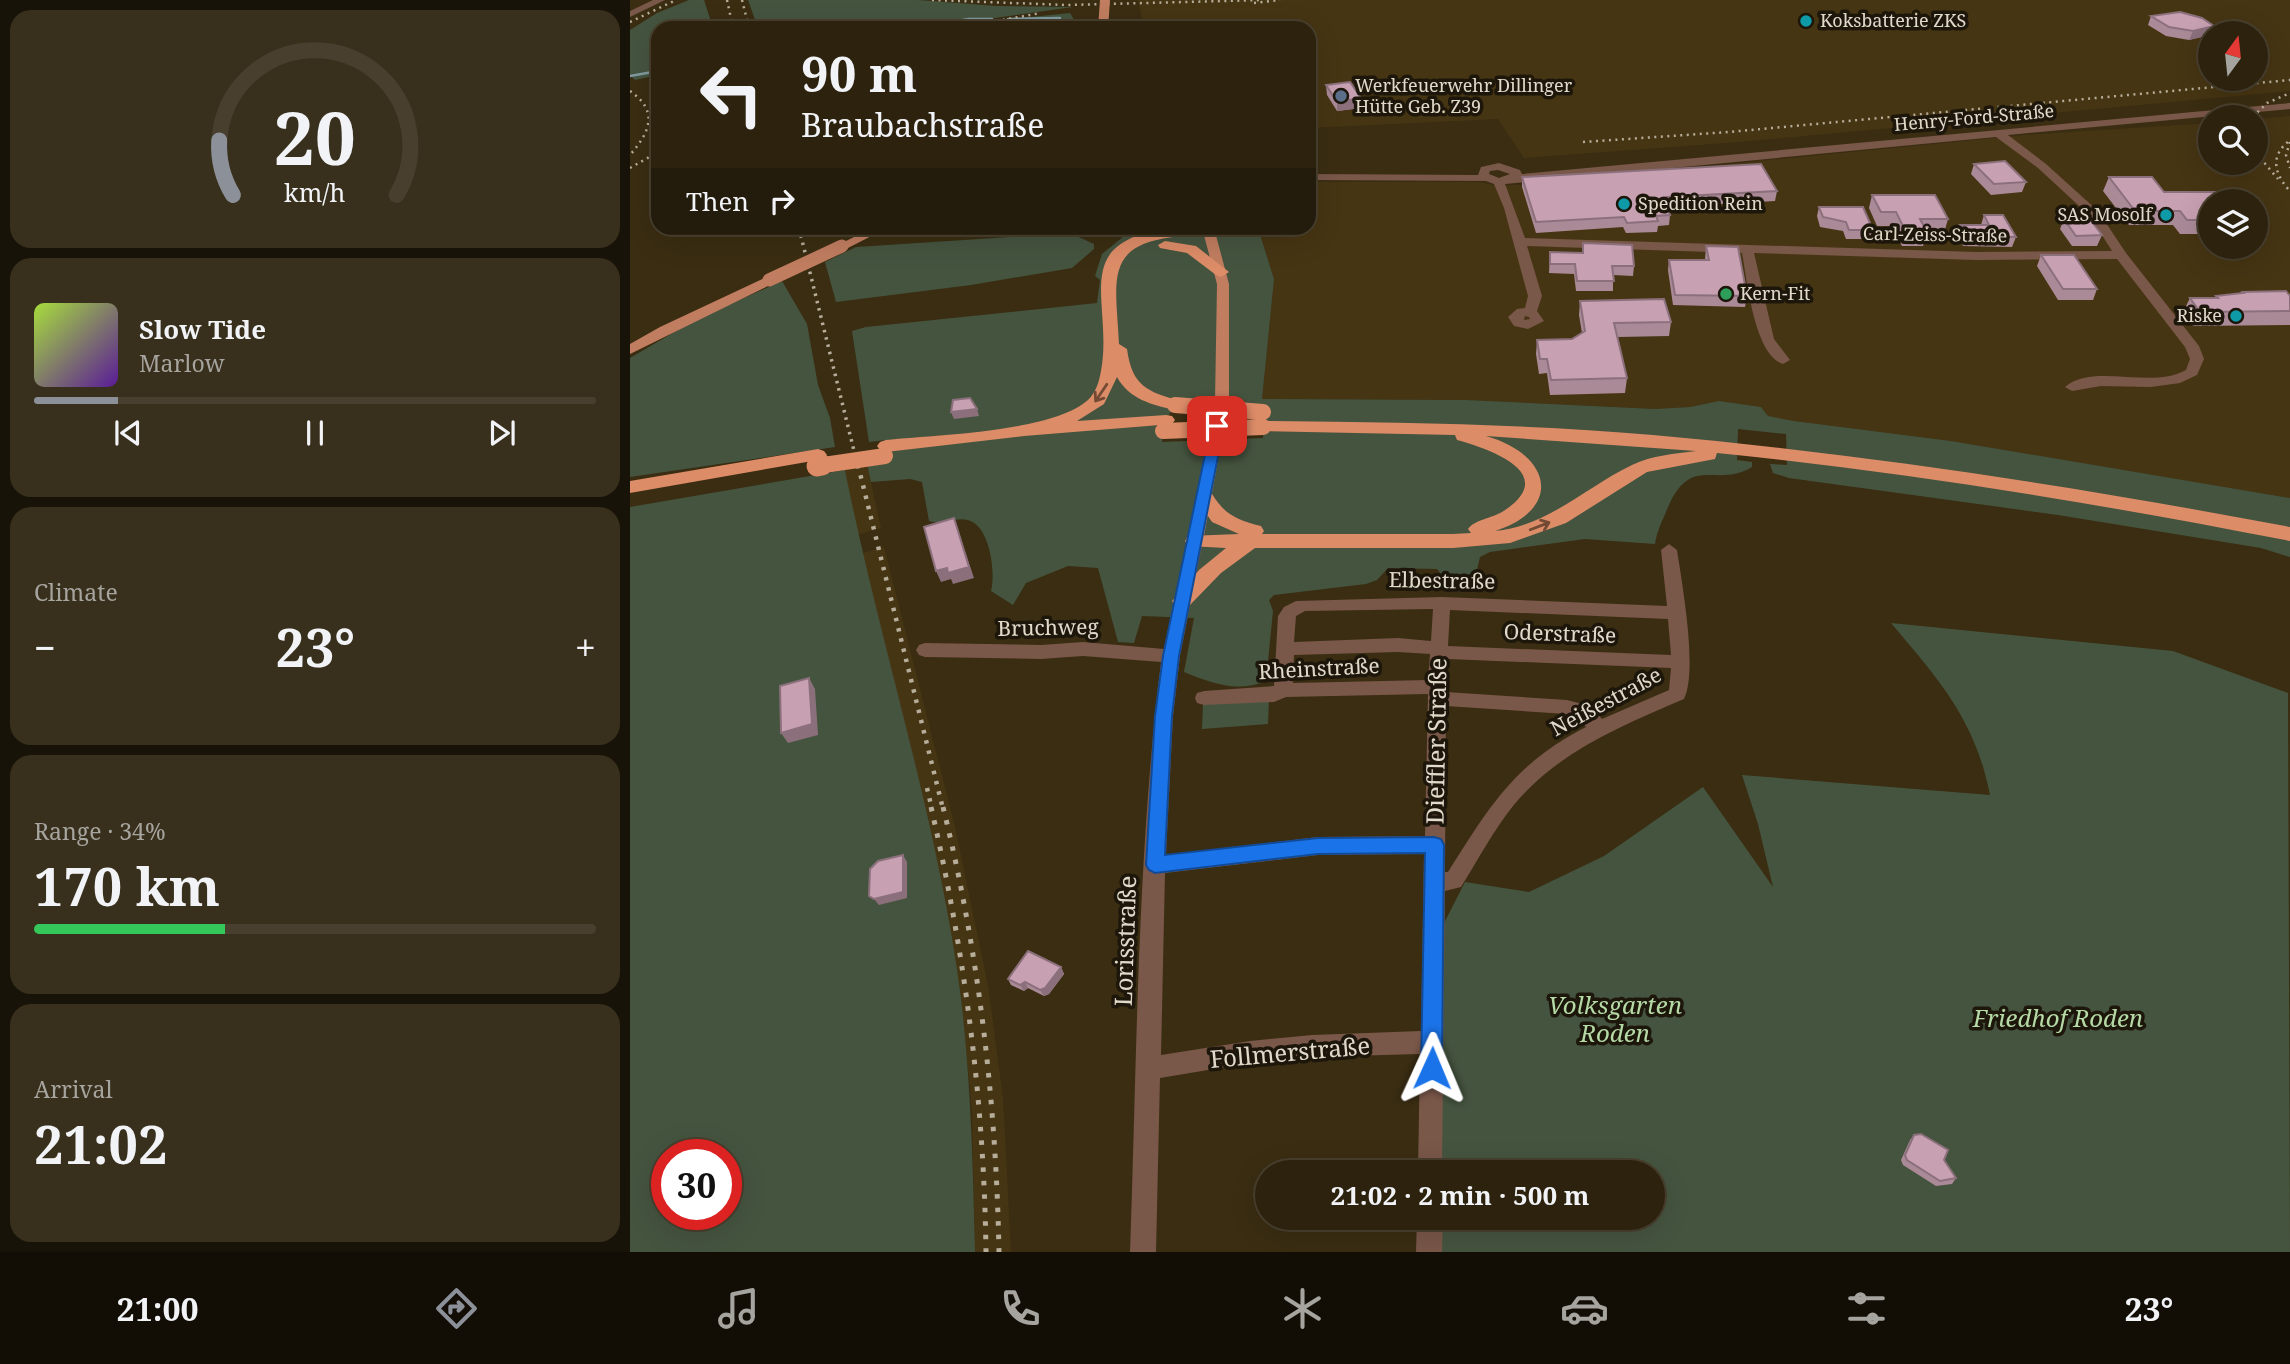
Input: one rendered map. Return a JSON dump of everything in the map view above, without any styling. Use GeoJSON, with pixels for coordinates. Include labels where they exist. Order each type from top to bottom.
{"type":"FeatureCollection","features":[{"type":"Feature","properties":{"kind":"highway"},"geometry":{"type":"LineString","coordinates":[[1024,430],[1055,422],[1084,410],[1104,393],[1109,373],[1109,271],[1116,255],[1122,249],[1150,235]]}},
{"type":"Feature","properties":{"kind":"highway"},"geometry":{"type":"LineString","coordinates":[[1143,239],[1176,235]]}},
{"type":"Feature","properties":{"kind":"highway"},"geometry":{"type":"LineString","coordinates":[[1168,419],[1148,397],[1127,382],[1120,370],[1119,268],[1129,256],[1196,235]]}},
{"type":"Feature","properties":{"kind":"highway"},"geometry":{"type":"LineString","coordinates":[[1165,245],[1191,249],[1221,272]]}},
{"type":"Feature","properties":{"kind":"highway"},"geometry":{"type":"LineString","coordinates":[[885,451],[986,444],[1168,419],[1298,415],[1479,418],[1737,446]]}},
{"type":"Feature","properties":{"kind":"highway"},"geometry":{"type":"LineString","coordinates":[[630,487],[1024,430],[1168,419],[1263,418],[1585,435],[1787,450],[2040,476],[2290,520]]}},
{"type":"Feature","properties":{"kind":"highway"},"geometry":{"type":"LineString","coordinates":[[1196,535],[1453,533],[1503,522],[1517,513],[1532,491],[1530,471],[1510,452],[1462,436],[1375,425]]}},
{"type":"Feature","properties":{"kind":"highway"},"geometry":{"type":"LineString","coordinates":[[1205,498],[1218,519],[1228,526],[1253,535],[1453,541],[1510,536],[1559,518],[1640,468],[1737,446]]}},
{"type":"Feature","properties":{"kind":"highway"},"geometry":{"type":"LineString","coordinates":[[1787,450],[2056,492],[2290,534]]}},
{"type":"Feature","properties":{"kind":"highway"},"geometry":{"type":"LineString","coordinates":[[630,497],[817,460]]}},
{"type":"Feature","properties":{"kind":"highway"},"geometry":{"type":"LineString","coordinates":[[1182,601],[1203,575],[1253,535]]}},
{"type":"Feature","properties":{"kind":"main road"},"geometry":{"type":"LineString","coordinates":[[1104,21],[1105,0]]}},
{"type":"Feature","properties":{"kind":"main road"},"geometry":{"type":"LineString","coordinates":[[630,350],[665,330],[866,235]]}},
{"type":"Feature","properties":{"kind":"main road"},"geometry":{"type":"LineString","coordinates":[[1196,535],[1222,402],[1224,304],[1221,272],[1210,235]]}},
{"type":"Feature","properties":{"kind":"street"},"geometry":{"type":"LineString","coordinates":[[630,15],[660,0]]}},
{"type":"Feature","properties":{"kind":"street","name":"Henry-Ford-Straße"},"geometry":{"type":"LineString","coordinates":[[1484,175],[1499,166],[1509,178],[2290,106]]}},
{"type":"Feature","properties":{"kind":"street"},"geometry":{"type":"LineString","coordinates":[[2003,133],[2017,149],[2028,154],[2094,215],[2121,255],[2192,346],[2197,359],[2196,365],[2186,378],[2178,380],[2091,382],[2072,387]]}},
{"type":"Feature","properties":{"kind":"street"},"geometry":{"type":"LineString","coordinates":[[1316,177],[1484,175],[1509,178],[1510,208],[1535,296],[1530,312]]}},
{"type":"Feature","properties":{"kind":"street","name":"Carl-Zeiss-Straße"},"geometry":{"type":"LineString","coordinates":[[1519,242],[1976,256],[2121,255]]}},
{"type":"Feature","properties":{"kind":"street"},"geometry":{"type":"LineString","coordinates":[[1747,249],[1767,340],[1783,360]]}},
{"type":"Feature","properties":{"kind":"street","name":"Lorisstraße"},"geometry":{"type":"LineString","coordinates":[[1143,1252],[1155,865],[1164,716],[1175,632],[1196,535]]}},
{"type":"Feature","properties":{"kind":"street","name":"Neißestraße"},"geometry":{"type":"LineString","coordinates":[[1434,882],[1454,881],[1500,808],[1531,774],[1567,746],[1599,728],[1677,694],[1680,689],[1679,662],[1669,550]]}},
{"type":"Feature","properties":{"kind":"street","name":"Elbestraße"},"geometry":{"type":"LineString","coordinates":[[1283,690],[1287,616],[1290,611],[1302,605],[1442,603],[1675,613]]}},
{"type":"Feature","properties":{"kind":"street","name":"Dieffler Straße"},"geometry":{"type":"LineString","coordinates":[[1430,1160],[1437,693],[1442,603]]}},
{"type":"Feature","properties":{"kind":"street","name":"Oderstraße"},"geometry":{"type":"LineString","coordinates":[[1286,649],[1386,645],[1679,662]]}},
{"type":"Feature","properties":{"kind":"street","name":"Bruchweg"},"geometry":{"type":"LineString","coordinates":[[925,650],[1041,652],[1083,649],[1171,656]]}},
{"type":"Feature","properties":{"kind":"street","name":"Rheinstraße"},"geometry":{"type":"LineString","coordinates":[[1204,698],[1274,695],[1283,690],[1437,693],[1567,707],[1583,711],[1593,718],[1599,728]]}},
{"type":"Feature","properties":{"kind":"street"},"geometry":{"type":"LineString","coordinates":[[1155,865],[1318,846],[1434,845]]}},
{"type":"Feature","properties":{"kind":"street","name":"Follmerstraße"},"geometry":{"type":"LineString","coordinates":[[1148,1069],[1250,1052],[1312,1046],[1432,1042]]}},
{"type":"Feature","properties":{"kind":"street"},"geometry":{"type":"LineString","coordinates":[[1429,1252],[1430,1230]]}},
{"type":"Feature","properties":{"kind":"shaded area"},"geometry":{"type":"Polygon","coordinates":[[[1138,0],[2290,0],[2290,91],[1739,142],[1524,158],[1498,119],[1316,128],[1316,21],[1142,21],[1138,0]]]}},
{"type":"Feature","properties":{"kind":"shaded area"},"geometry":{"type":"Polygon","coordinates":[[[2290,116],[2290,498],[1951,441],[1794,421],[1768,416],[1761,407],[1719,401],[1690,407],[1655,409],[1466,400],[1262,399],[1274,279],[1260,235],[1316,235],[1316,182],[1480,182],[1498,186],[1516,185],[2025,135],[2198,124],[2198,175],[2268,175],[2268,118],[2290,116]]]}},
{"type":"Feature","properties":{"kind":"shaded area"},"geometry":{"type":"Polygon","coordinates":[[[867,464],[881,528],[857,535],[845,470],[867,464]]]}},
{"type":"Feature","properties":{"kind":"shaded area"},"geometry":{"type":"Polygon","coordinates":[[[884,547],[955,827],[988,985],[1003,1098],[1011,1252],[975,1252],[972,1111],[961,997],[930,837],[862,553],[884,547]]]}},
{"type":"Feature","properties":{"kind":"green space"},"geometry":{"type":"Polygon","coordinates":[[[689,0],[704,0],[711,21],[651,21],[651,77],[635,80],[630,75],[630,30],[657,13],[689,0]]]}},
{"type":"Feature","properties":{"kind":"green space"},"geometry":{"type":"Polygon","coordinates":[[[748,0],[918,0],[997,6],[1073,7],[982,21],[756,21],[748,0]]]}},
{"type":"Feature","properties":{"kind":"green space"},"geometry":{"type":"Polygon","coordinates":[[[1070,13],[1075,21],[1001,21],[1070,13]]]}},
{"type":"Feature","properties":{"kind":"green space"},"geometry":{"type":"Polygon","coordinates":[[[1039,235],[1074,235],[1094,244],[1094,249],[1072,268],[971,285],[836,302],[825,262],[856,247],[1039,235]]]}},
{"type":"Feature","properties":{"kind":"green space"},"geometry":{"type":"Polygon","coordinates":[[[1125,235],[1260,235],[1274,279],[1262,399],[1466,400],[1655,409],[1690,407],[1719,401],[1761,407],[1768,416],[1794,421],[1951,441],[2290,498],[2290,557],[2261,548],[2058,515],[1789,478],[1773,473],[1770,464],[1787,465],[1786,434],[1738,429],[1737,460],[1752,462],[1752,467],[1739,473],[1695,476],[1686,481],[1668,507],[1655,544],[1585,539],[1490,552],[1480,557],[1473,587],[1465,590],[1452,589],[1437,569],[1388,568],[1377,580],[1366,584],[1274,595],[1269,600],[1273,611],[1266,681],[1245,686],[1214,683],[1184,672],[1194,618],[1142,616],[1134,643],[1118,642],[1098,568],[1068,566],[1026,583],[1013,605],[991,591],[993,573],[990,551],[982,531],[976,524],[963,519],[929,521],[922,482],[910,479],[871,482],[867,464],[885,462],[886,440],[869,442],[852,331],[866,327],[1097,303],[1100,280],[1095,276],[1102,254],[1125,235]],[[1175,405],[1166,420],[1162,442],[1263,438],[1263,412],[1175,405]]]}},
{"type":"Feature","properties":{"kind":"green space"},"geometry":{"type":"Polygon","coordinates":[[[782,281],[807,324],[818,385],[830,418],[835,447],[630,477],[630,358],[695,320],[782,281]]]}},
{"type":"Feature","properties":{"kind":"green space"},"geometry":{"type":"Polygon","coordinates":[[[845,470],[923,799],[951,931],[967,1062],[975,1252],[630,1252],[630,507],[845,470]]]}},
{"type":"Feature","properties":{"kind":"green space","name":"Friedhof Roden"},"geometry":{"type":"Polygon","coordinates":[[[1891,623],[2173,651],[2288,693],[2290,1252],[1438,1252],[1438,1230],[1665,1230],[1665,1160],[1439,1160],[1442,927],[1465,882],[1529,892],[1604,856],[1703,787],[1773,887],[1758,824],[1742,775],[1990,795],[1975,744],[1965,722],[1925,663],[1891,623]]]}},
{"type":"Feature","properties":{"kind":"green space"},"geometry":{"type":"Polygon","coordinates":[[[1269,699],[1268,724],[1202,729],[1203,703],[1269,699]]]}},
{"type":"Feature","properties":{"kind":"building"},"geometry":{"type":"Polygon","coordinates":[[[2180,12],[2206,21],[2198,21],[2198,30],[2193,31],[2169,27],[2151,16],[2180,12]]]}},
{"type":"Feature","properties":{"kind":"building"},"geometry":{"type":"Polygon","coordinates":[[[1350,82],[1361,98],[1337,102],[1326,85],[1350,82]]]}},
{"type":"Feature","properties":{"kind":"building"},"geometry":{"type":"Polygon","coordinates":[[[2005,161],[2026,182],[1994,184],[1974,164],[2005,161]]]}},
{"type":"Feature","properties":{"kind":"building","name":"Spedition Rein"},"geometry":{"type":"Polygon","coordinates":[[[1761,164],[1777,191],[1667,197],[1670,204],[1666,204],[1670,215],[1656,216],[1658,221],[1627,223],[1624,217],[1536,222],[1522,177],[1761,164]]]}},
{"type":"Feature","properties":{"kind":"building"},"geometry":{"type":"Polygon","coordinates":[[[2109,177],[2152,177],[2164,192],[2198,192],[2198,220],[2187,220],[2180,211],[2135,211],[2109,177]]]}},
{"type":"Feature","properties":{"kind":"building"},"geometry":{"type":"Polygon","coordinates":[[[1872,195],[1935,195],[1948,219],[1920,219],[1927,232],[1906,232],[1896,212],[1881,212],[1872,195]]]}},
{"type":"Feature","properties":{"kind":"building"},"geometry":{"type":"Polygon","coordinates":[[[1819,207],[1863,207],[1873,230],[1849,230],[1846,222],[1823,217],[1819,207]]]}},
{"type":"Feature","properties":{"kind":"building"},"geometry":{"type":"Polygon","coordinates":[[[1984,215],[2003,215],[2016,237],[1966,236],[1960,225],[1989,225],[1984,215]]]}},
{"type":"Feature","properties":{"kind":"building"},"geometry":{"type":"Polygon","coordinates":[[[2089,218],[2102,235],[2076,236],[2064,219],[2089,218]]]}},
{"type":"Feature","properties":{"kind":"building"},"geometry":{"type":"Polygon","coordinates":[[[1583,243],[1632,245],[1634,266],[1612,266],[1614,281],[1577,281],[1575,264],[1550,264],[1550,252],[1583,253],[1583,243]]]}},
{"type":"Feature","properties":{"kind":"building"},"geometry":{"type":"Polygon","coordinates":[[[1706,246],[1738,247],[1747,296],[1675,295],[1669,260],[1709,260],[1706,246]]]}},
{"type":"Feature","properties":{"kind":"building"},"geometry":{"type":"Polygon","coordinates":[[[2041,255],[2074,255],[2097,289],[2063,289],[2041,255]]]}},
{"type":"Feature","properties":{"kind":"building"},"geometry":{"type":"Polygon","coordinates":[[[2286,291],[2290,296],[2290,311],[2200,312],[2190,298],[2218,298],[2216,296],[2243,293],[2241,292],[2286,291]]]}},
{"type":"Feature","properties":{"kind":"building"},"geometry":{"type":"Polygon","coordinates":[[[1664,299],[1671,322],[1614,323],[1627,378],[1551,380],[1547,359],[1540,359],[1537,340],[1572,339],[1585,331],[1580,301],[1664,299]]]}},
{"type":"Feature","properties":{"kind":"building"},"geometry":{"type":"Polygon","coordinates":[[[970,398],[977,409],[951,412],[953,400],[970,398]]]}},
{"type":"Feature","properties":{"kind":"building"},"geometry":{"type":"Polygon","coordinates":[[[954,518],[969,567],[948,573],[947,568],[936,571],[924,527],[954,518]]]}},
{"type":"Feature","properties":{"kind":"building"},"geometry":{"type":"Polygon","coordinates":[[[809,678],[812,724],[781,733],[780,686],[809,678]]]}},
{"type":"Feature","properties":{"kind":"building"},"geometry":{"type":"Polygon","coordinates":[[[903,855],[903,892],[874,899],[869,896],[870,869],[878,861],[903,855]]]}},
{"type":"Feature","properties":{"kind":"building"},"geometry":{"type":"Polygon","coordinates":[[[1028,951],[1061,967],[1045,988],[1040,990],[1025,982],[1020,985],[1008,979],[1028,951]]]}},
{"type":"Feature","properties":{"kind":"building"},"geometry":{"type":"Polygon","coordinates":[[[1921,1134],[1948,1150],[1944,1160],[1956,1178],[1940,1181],[1907,1160],[1905,1155],[1914,1135],[1921,1134]]]}},
{"type":"Feature","properties":{"kind":"waterway"},"geometry":{"type":"LineString","coordinates":[[1008,19],[1060,18]]}},
{"type":"Feature","properties":{"kind":"waterway"},"geometry":{"type":"LineString","coordinates":[[957,21],[992,19]]}},
{"type":"Feature","properties":{"kind":"waterway"},"geometry":{"type":"LineString","coordinates":[[630,76],[651,72]]}},
{"type":"Feature","properties":{"kind":"railway"},"geometry":{"type":"LineString","coordinates":[[630,22],[676,0]]}},
{"type":"Feature","properties":{"kind":"railway"},"geometry":{"type":"LineString","coordinates":[[727,0],[732,21]]}},
{"type":"Feature","properties":{"kind":"railway"},"geometry":{"type":"LineString","coordinates":[[742,0],[747,21]]}},
{"type":"Feature","properties":{"kind":"railway"},"geometry":{"type":"LineString","coordinates":[[932,0],[1067,5],[1262,0]]}},
{"type":"Feature","properties":{"kind":"railway"},"geometry":{"type":"LineString","coordinates":[[1254,3],[1280,0]]}},
{"type":"Feature","properties":{"kind":"railway"},"geometry":{"type":"LineString","coordinates":[[997,21],[1041,13]]}},
{"type":"Feature","properties":{"kind":"railway"},"geometry":{"type":"LineString","coordinates":[[1583,142],[1729,132],[2290,80]]}},
{"type":"Feature","properties":{"kind":"railway"},"geometry":{"type":"LineString","coordinates":[[630,91],[645,106],[648,114],[643,138],[630,155]]}},
{"type":"Feature","properties":{"kind":"railway"},"geometry":{"type":"LineString","coordinates":[[2265,105],[2290,93]]}},
{"type":"Feature","properties":{"kind":"railway"},"geometry":{"type":"LineString","coordinates":[[2288,189],[2279,176],[2276,163],[2280,151],[2290,140]]}},
{"type":"Feature","properties":{"kind":"railway"},"geometry":{"type":"LineString","coordinates":[[2290,142],[2286,155],[2290,168]]}},
{"type":"Feature","properties":{"kind":"railway"},"geometry":{"type":"LineString","coordinates":[[630,168],[651,156]]}},
{"type":"Feature","properties":{"kind":"railway"},"geometry":{"type":"LineString","coordinates":[[2268,167],[2278,179]]}},
{"type":"Feature","properties":{"kind":"railway"},"geometry":{"type":"LineString","coordinates":[[801,235],[858,467]]}},
{"type":"Feature","properties":{"kind":"railway"},"geometry":{"type":"LineString","coordinates":[[858,465],[943,809]]}},
{"type":"Feature","properties":{"kind":"railway"},"geometry":{"type":"LineString","coordinates":[[927,788],[932,809]]}},
{"type":"Feature","properties":{"kind":"railway"},"geometry":{"type":"LineString","coordinates":[[931,807],[954,917],[977,1084],[986,1252]]}},
{"type":"Feature","properties":{"kind":"railway"},"geometry":{"type":"LineString","coordinates":[[943,807],[976,972],[994,1140],[999,1252]]}},
{"type":"Feature","properties":{"kind":"place","name":"Koksbatterie ZKS"},"geometry":{"type":"Point","coordinates":[1806,21]}},
{"type":"Feature","properties":{"kind":"place","name":"Werkfeuerwehr Dillinger Hütte Geb. Z39"},"geometry":{"type":"Point","coordinates":[1341,96]}},
{"type":"Feature","properties":{"kind":"place","name":"Spedition Rein"},"geometry":{"type":"Point","coordinates":[1624,204]}},
{"type":"Feature","properties":{"kind":"place","name":"SAS Mosolf"},"geometry":{"type":"Point","coordinates":[2166,215]}},
{"type":"Feature","properties":{"kind":"place","name":"Kern-Fit"},"geometry":{"type":"Point","coordinates":[1726,294]}},
{"type":"Feature","properties":{"kind":"place","name":"Riske"},"geometry":{"type":"Point","coordinates":[2236,316]}},
{"type":"Feature","properties":{"kind":"route"},"geometry":{"type":"LineString","coordinates":[[1217,426],[1205,498],[1171,656],[1164,716],[1155,865],[1318,846],[1434,845],[1432,1068]]}},
{"type":"Feature","properties":{"kind":"park label","name":"Volksgarten Roden"},"geometry":{"type":"Point","coordinates":[1615,1020]}}]}
